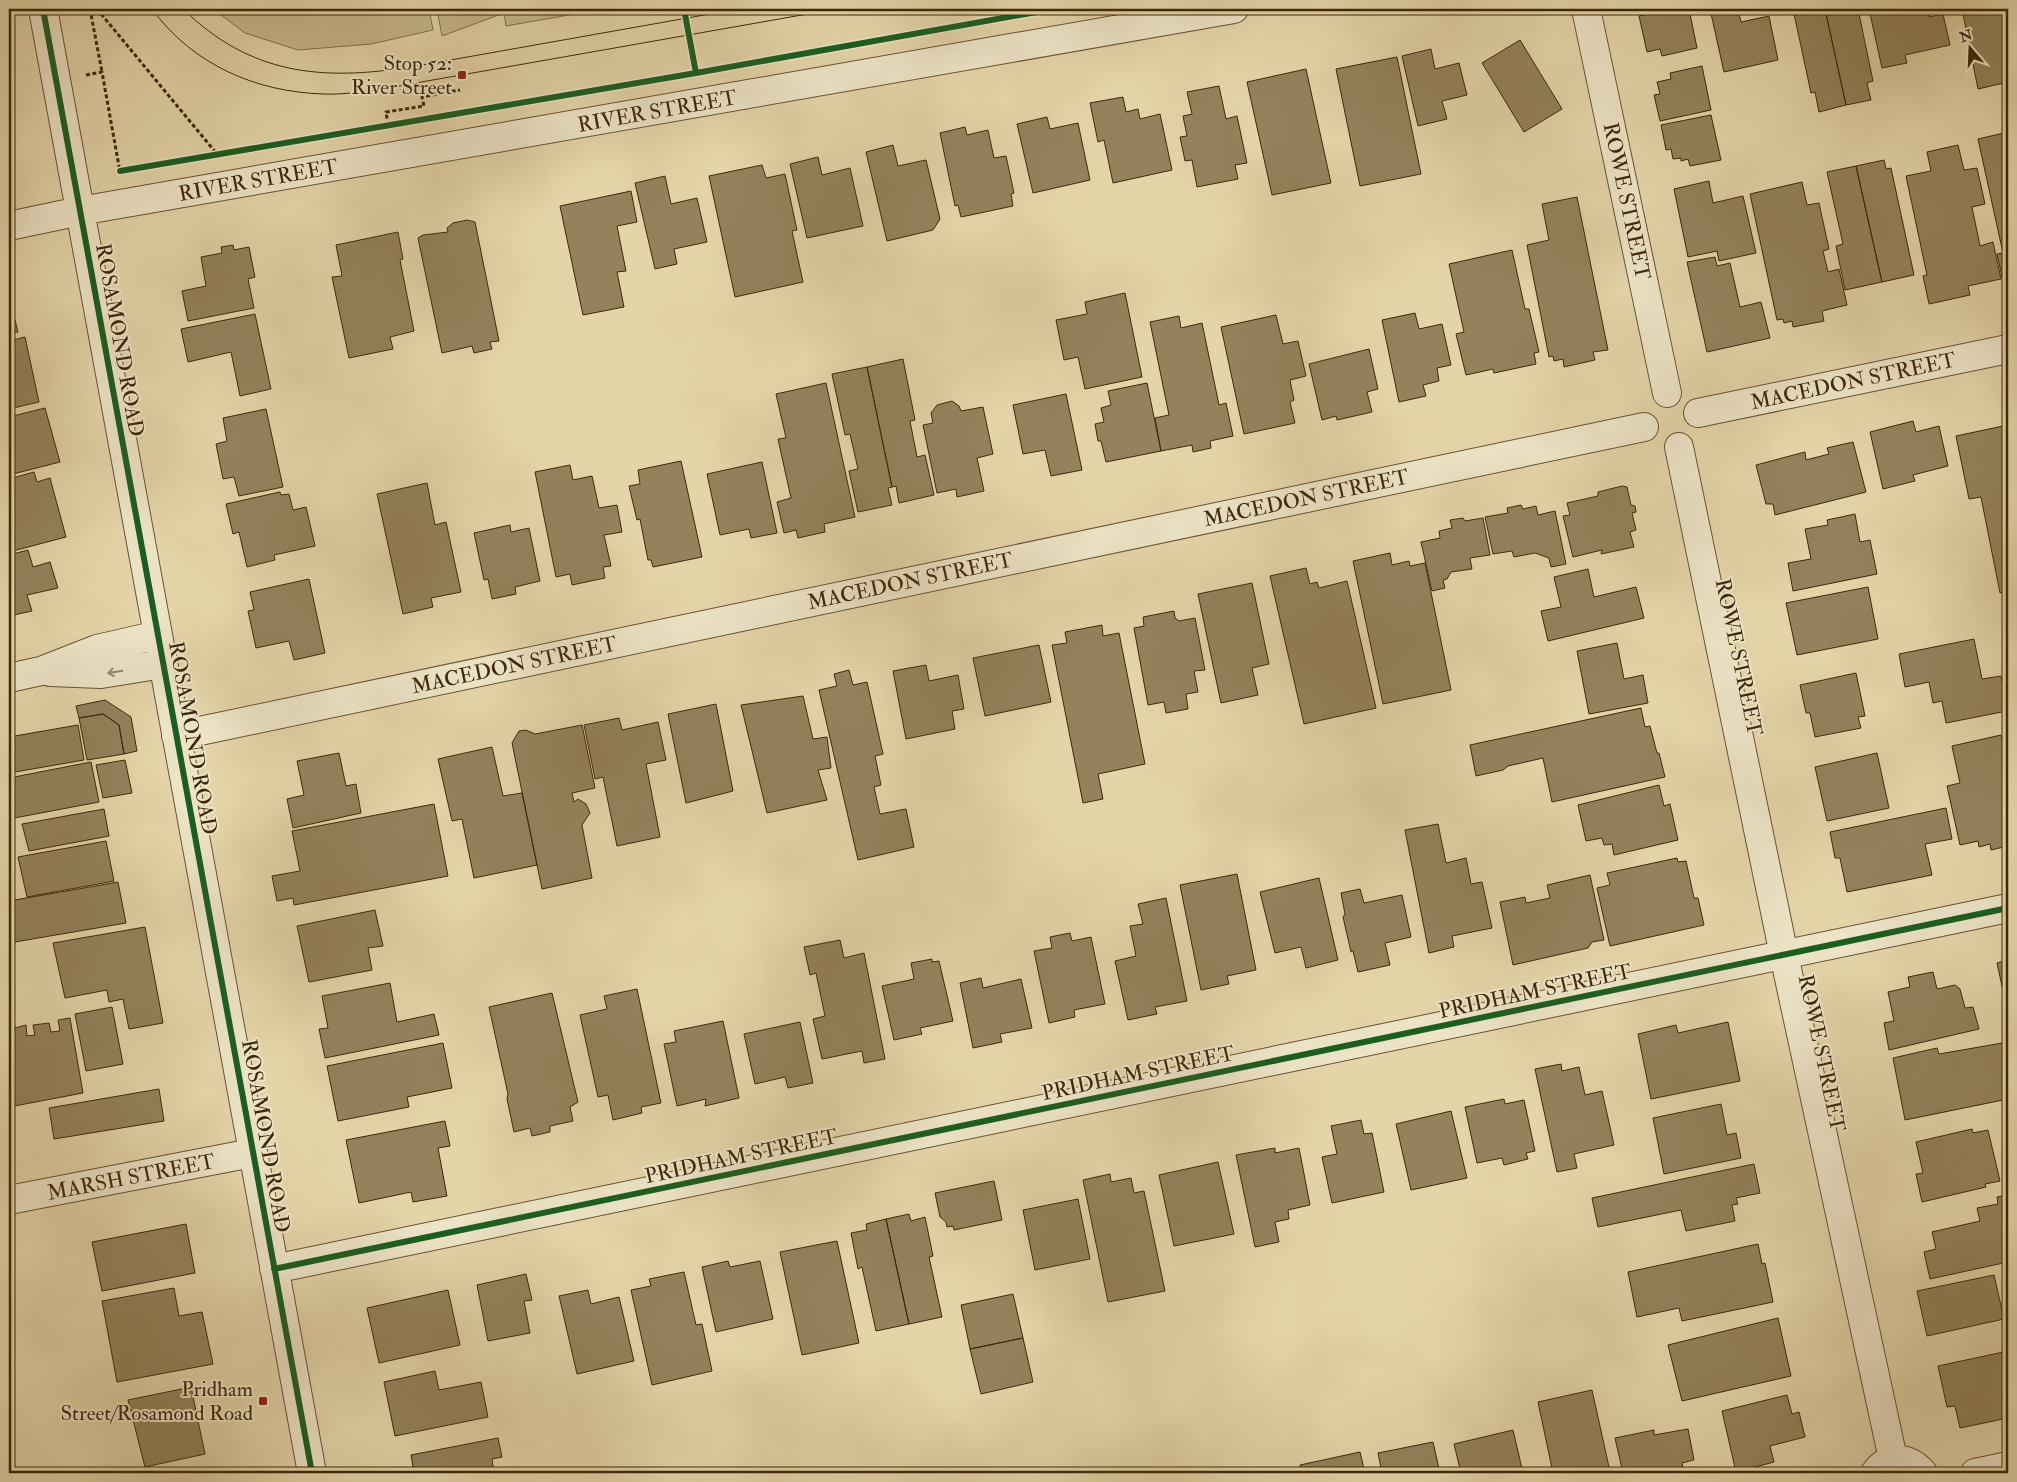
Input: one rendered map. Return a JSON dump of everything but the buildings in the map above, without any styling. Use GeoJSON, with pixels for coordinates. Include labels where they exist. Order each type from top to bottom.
{"type":"FeatureCollection","features":[{"type":"Feature","properties":{"kind":"street","name":"ROSAMOND ROAD"},"geometry":{"type":"LineString","coordinates":[[43,9],[312,1473]]}},
{"type":"Feature","properties":{"kind":"street","name":"RIVER STREET"},"geometry":{"type":"LineString","coordinates":[[9,226],[80,211],[1234,9]]}},
{"type":"Feature","properties":{"kind":"street","name":"ROWE STREET"},"geometry":{"type":"LineString","coordinates":[[1586,9],[1667,394]]}},
{"type":"Feature","properties":{"kind":"street","name":"MACEDON STREET"},"geometry":{"type":"LineString","coordinates":[[1698,414],[2008,349]]}},
{"type":"Feature","properties":{"kind":"street"},"geometry":{"type":"LineString","coordinates":[[1674,392],[1685,396],[1693,403],[1698,414],[1699,424],[1695,434],[1688,442],[1679,447],[1668,448],[1657,444],[1649,437],[1644,427],[1643,416],[1653,398],[1667,394],[1674,392]]}},
{"type":"Feature","properties":{"kind":"street","name":"MACEDON STREET"},"geometry":{"type":"LineString","coordinates":[[176,736],[1644,427]]}},
{"type":"Feature","properties":{"kind":"street","name":"ROWE STREET"},"geometry":{"type":"LineString","coordinates":[[1679,447],[1784,955],[1884,1466]]}},
{"type":"Feature","properties":{"kind":"street"},"geometry":{"type":"LineString","coordinates":[[9,678],[41,671],[97,649],[158,635]]}},
{"type":"Feature","properties":{"kind":"street"},"geometry":{"type":"LineString","coordinates":[[41,671],[101,674],[163,664]]}},
{"type":"Feature","properties":{"kind":"street","name":"PRIDHAM STREET"},"geometry":{"type":"LineString","coordinates":[[274,1269],[2008,908]]}},
{"type":"Feature","properties":{"kind":"street","name":"MARSH STREET"},"geometry":{"type":"LineString","coordinates":[[9,1200],[252,1153]]}},
{"type":"Feature","properties":{"kind":"street"},"geometry":{"type":"LineString","coordinates":[[1884,1466],[1905,1460],[1916,1465],[1923,1473]]}},
{"type":"Feature","properties":{"kind":"street"},"geometry":{"type":"LineString","coordinates":[[1975,1473],[2008,1466]]}},
{"type":"Feature","properties":{"kind":"path"},"geometry":{"type":"LineString","coordinates":[[90,9],[126,203]]}},
{"type":"Feature","properties":{"kind":"path"},"geometry":{"type":"LineString","coordinates":[[97,9],[241,184]]}},
{"type":"Feature","properties":{"kind":"path"},"geometry":{"type":"LineString","coordinates":[[56,81],[102,72]]}},
{"type":"Feature","properties":{"kind":"path"},"geometry":{"type":"LineString","coordinates":[[388,124],[386,112],[424,106],[422,97],[460,90]]}},
{"type":"Feature","properties":{"kind":"path"},"geometry":{"type":"LineString","coordinates":[[379,126],[397,123]]}},
{"type":"Feature","properties":{"kind":"path"},"geometry":{"type":"LineString","coordinates":[[206,156],[226,152]]}},
{"type":"Feature","properties":{"kind":"path"},"geometry":{"type":"LineString","coordinates":[[120,171],[130,169]]}},
{"type":"Feature","properties":{"kind":"shaded area"},"geometry":{"type":"Polygon","coordinates":[[[213,9],[429,9],[433,30],[371,44],[298,50],[245,33],[213,9]]]}},
{"type":"Feature","properties":{"kind":"shaded area"},"geometry":{"type":"Polygon","coordinates":[[[437,9],[603,9],[506,26],[504,13],[442,36],[437,9]]]}},
{"type":"Feature","properties":{"kind":"tram line"},"geometry":{"type":"LineString","coordinates":[[152,9],[168,29],[187,46],[228,72],[274,88],[324,94],[359,92],[393,87],[836,9]]}},
{"type":"Feature","properties":{"kind":"tram line"},"geometry":{"type":"LineString","coordinates":[[183,9],[209,31],[235,48],[261,60],[289,68],[317,72],[347,73],[411,67],[738,9]]}},
{"type":"Feature","properties":{"kind":"cycle path"},"geometry":{"type":"LineString","coordinates":[[43,9],[312,1473]]}},
{"type":"Feature","properties":{"kind":"cycle path"},"geometry":{"type":"LineString","coordinates":[[684,9],[696,73]]}},
{"type":"Feature","properties":{"kind":"cycle path"},"geometry":{"type":"LineString","coordinates":[[120,171],[696,73],[1053,9]]}},
{"type":"Feature","properties":{"kind":"cycle path"},"geometry":{"type":"LineString","coordinates":[[274,1269],[2008,908]]}},
{"type":"Feature","properties":{"kind":"place","name":"Stop 52: River Street"},"geometry":{"type":"Point","coordinates":[462,75]}},
{"type":"Feature","properties":{"kind":"place","name":"Pridham Street/Rosamond Road"},"geometry":{"type":"Point","coordinates":[263,1401]}}]}
